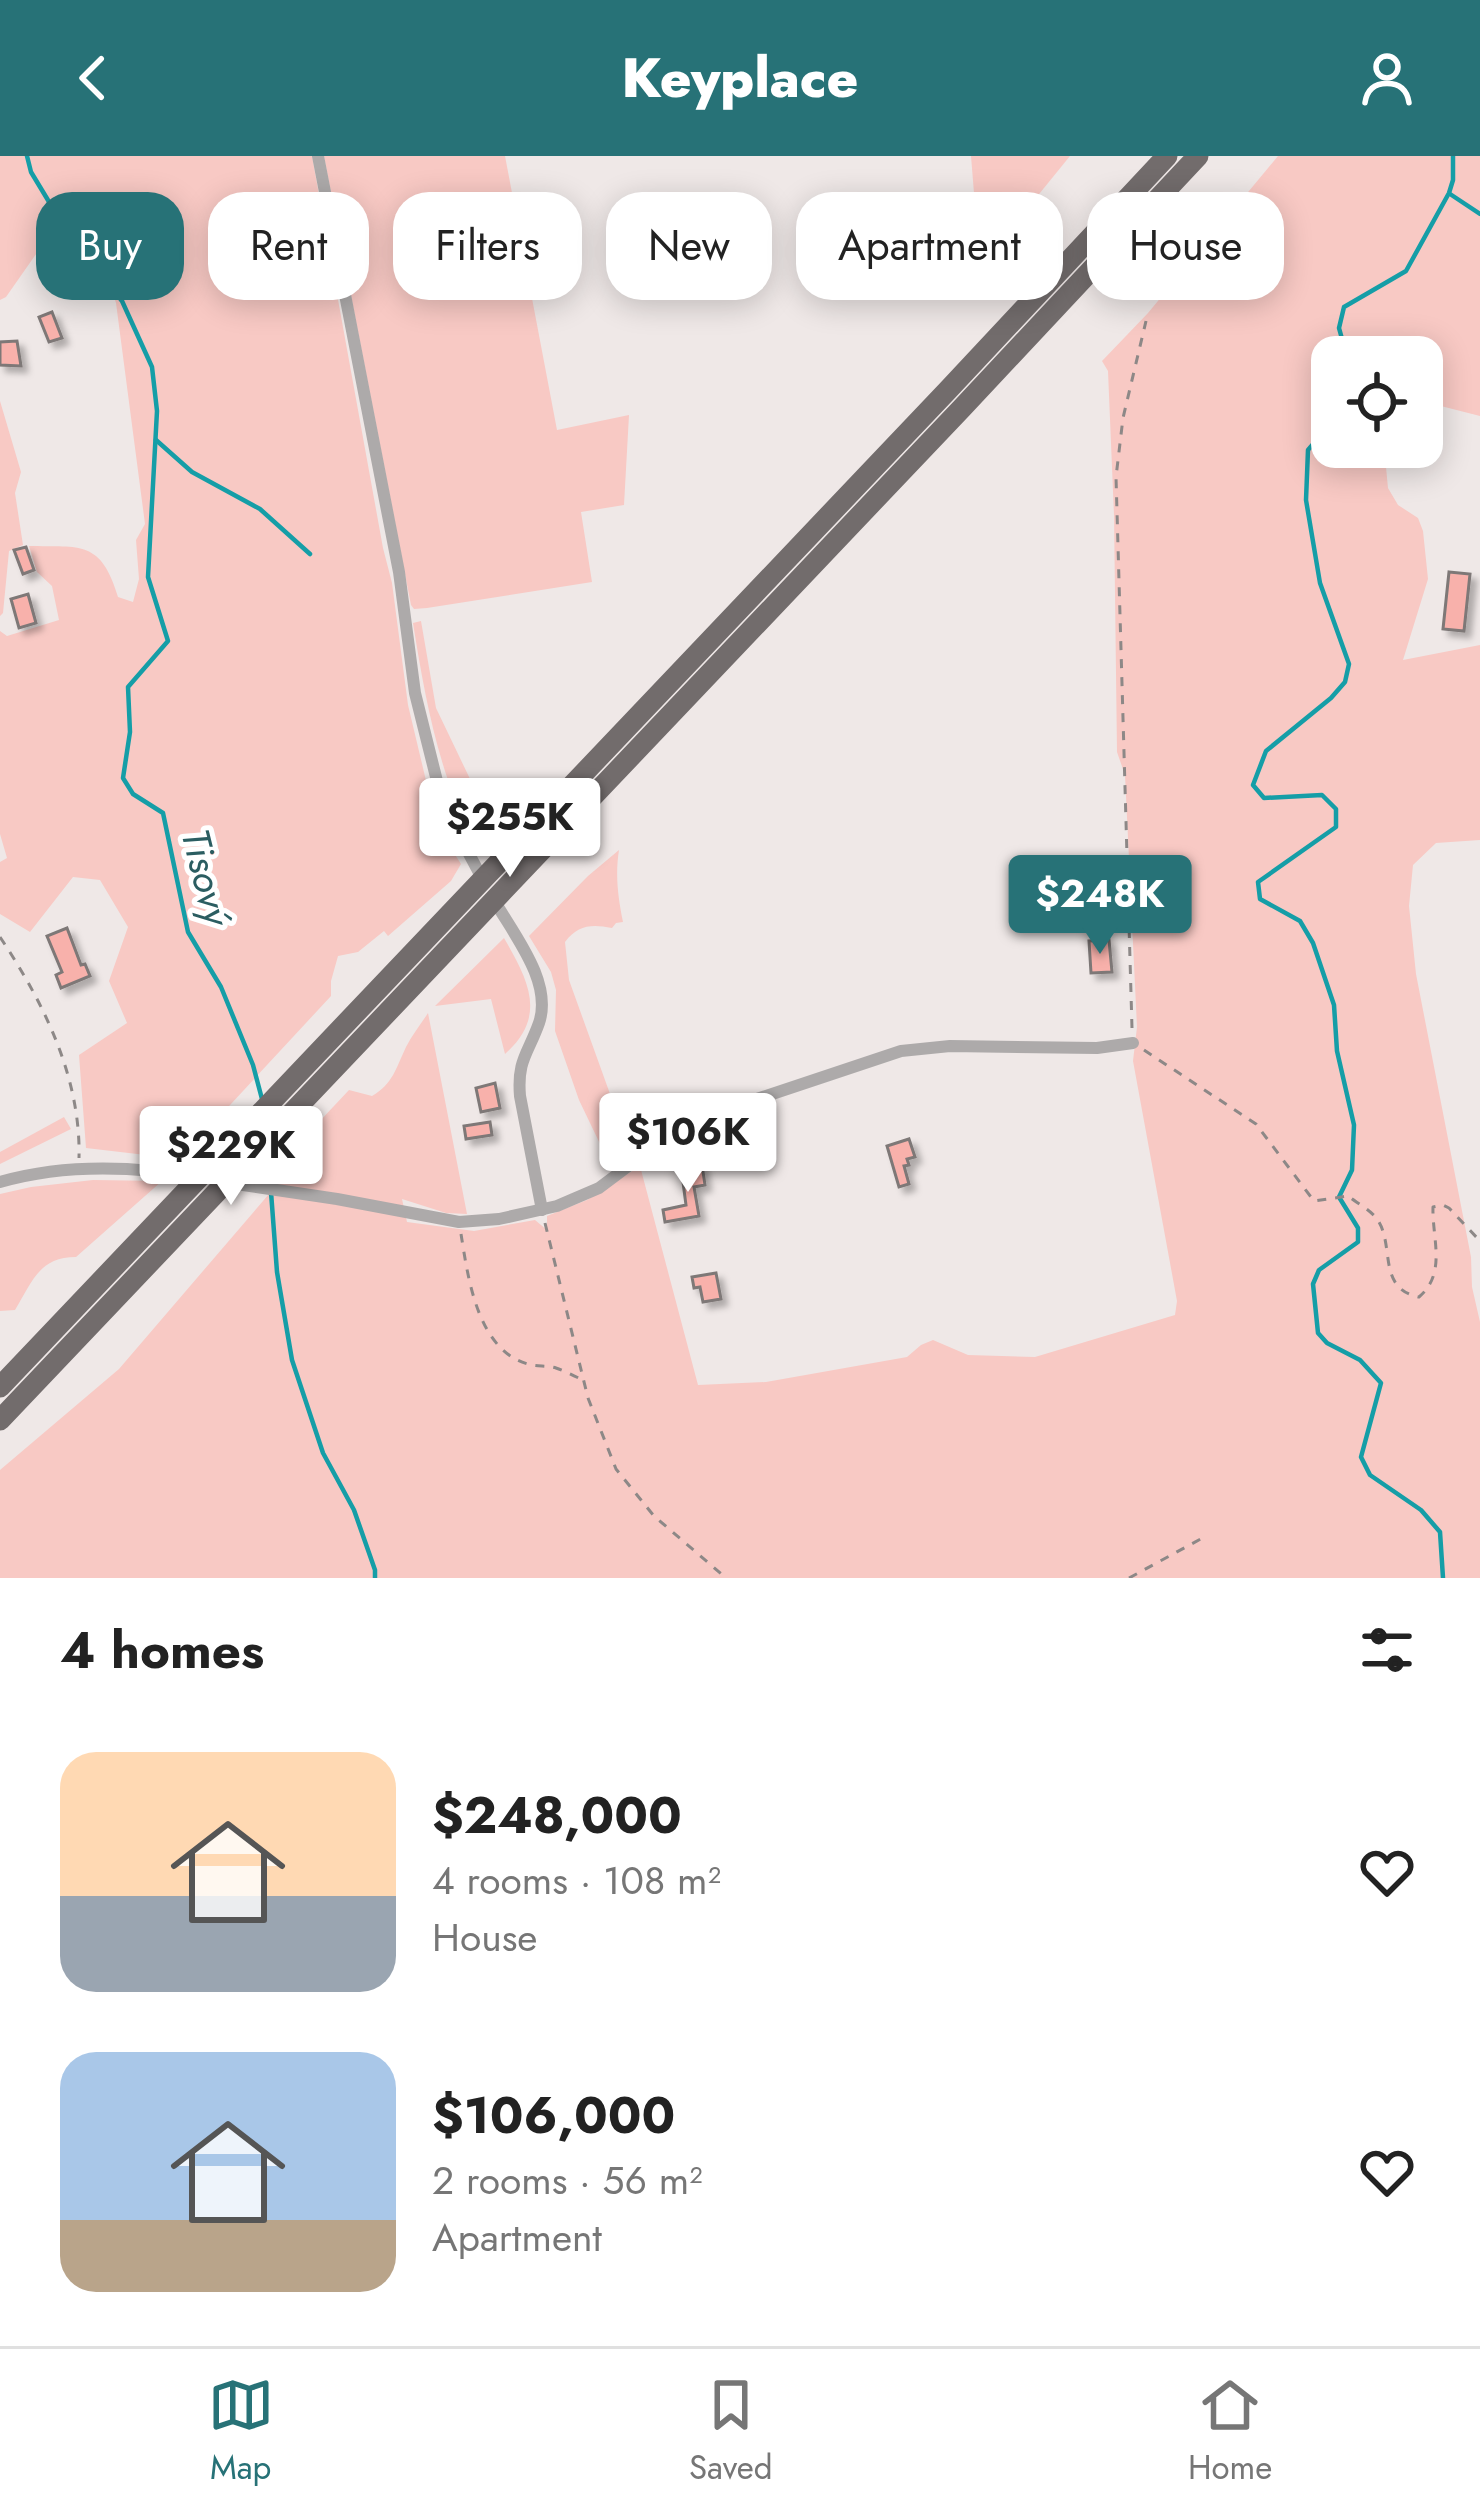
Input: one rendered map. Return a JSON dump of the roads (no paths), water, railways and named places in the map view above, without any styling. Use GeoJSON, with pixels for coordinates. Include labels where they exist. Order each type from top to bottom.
{"type":"FeatureCollection","features":[{"type":"Feature","properties":{"kind":"highway"},"geometry":{"type":"LineString","coordinates":[[0,1420],[92,1306],[325,1044],[1167,156]]}},
{"type":"Feature","properties":{"kind":"highway"},"geometry":{"type":"LineString","coordinates":[[0,1387],[92,1306],[342,1060],[1198,156]]}},
{"type":"Feature","properties":{"kind":"street"},"geometry":{"type":"LineString","coordinates":[[318,156],[399,572],[415,693],[443,805],[539,981],[541,1019],[522,1057],[518,1077],[542,1210]]}},
{"type":"Feature","properties":{"kind":"street"},"geometry":{"type":"LineString","coordinates":[[0,1182],[31,1173],[79,1169],[159,1170],[459,1222],[499,1219],[542,1210],[599,1188],[694,1120],[901,1051],[950,1046],[1097,1048],[1133,1043]]}},
{"type":"Feature","properties":{"kind":"waterway","name":"Tisový"},"geometry":{"type":"LineString","coordinates":[[27,156],[31,172],[66,230],[122,301],[152,367],[157,411],[148,577],[168,641],[128,687],[130,732],[123,778],[133,794],[163,813],[188,932],[221,987],[262,1099]]}},
{"type":"Feature","properties":{"kind":"waterway"},"geometry":{"type":"LineString","coordinates":[[1341,336],[1344,307],[1406,271],[1449,193],[1453,156]]}},
{"type":"Feature","properties":{"kind":"waterway"},"geometry":{"type":"LineString","coordinates":[[1450,194],[1480,214]]}},
{"type":"Feature","properties":{"kind":"waterway"},"geometry":{"type":"LineString","coordinates":[[156,440],[192,472],[260,509],[310,554]]}},
{"type":"Feature","properties":{"kind":"waterway"},"geometry":{"type":"LineString","coordinates":[[1311,446],[1306,500],[1320,583],[1349,664],[1345,682],[1331,698],[1266,751],[1253,785],[1264,798],[1322,795],[1336,809],[1336,827],[1258,882],[1260,899],[1300,921],[1313,943],[1334,1005],[1337,1051],[1354,1125],[1352,1170],[1339,1197],[1358,1228],[1358,1242],[1319,1270],[1313,1284],[1318,1333],[1360,1360],[1381,1383],[1361,1457],[1370,1475],[1421,1510],[1440,1532],[1443,1578]]}},
{"type":"Feature","properties":{"kind":"waterway","name":"Tisový"},"geometry":{"type":"LineString","coordinates":[[268,1152],[277,1272],[292,1360],[323,1453],[354,1510],[375,1578]]}}]}
